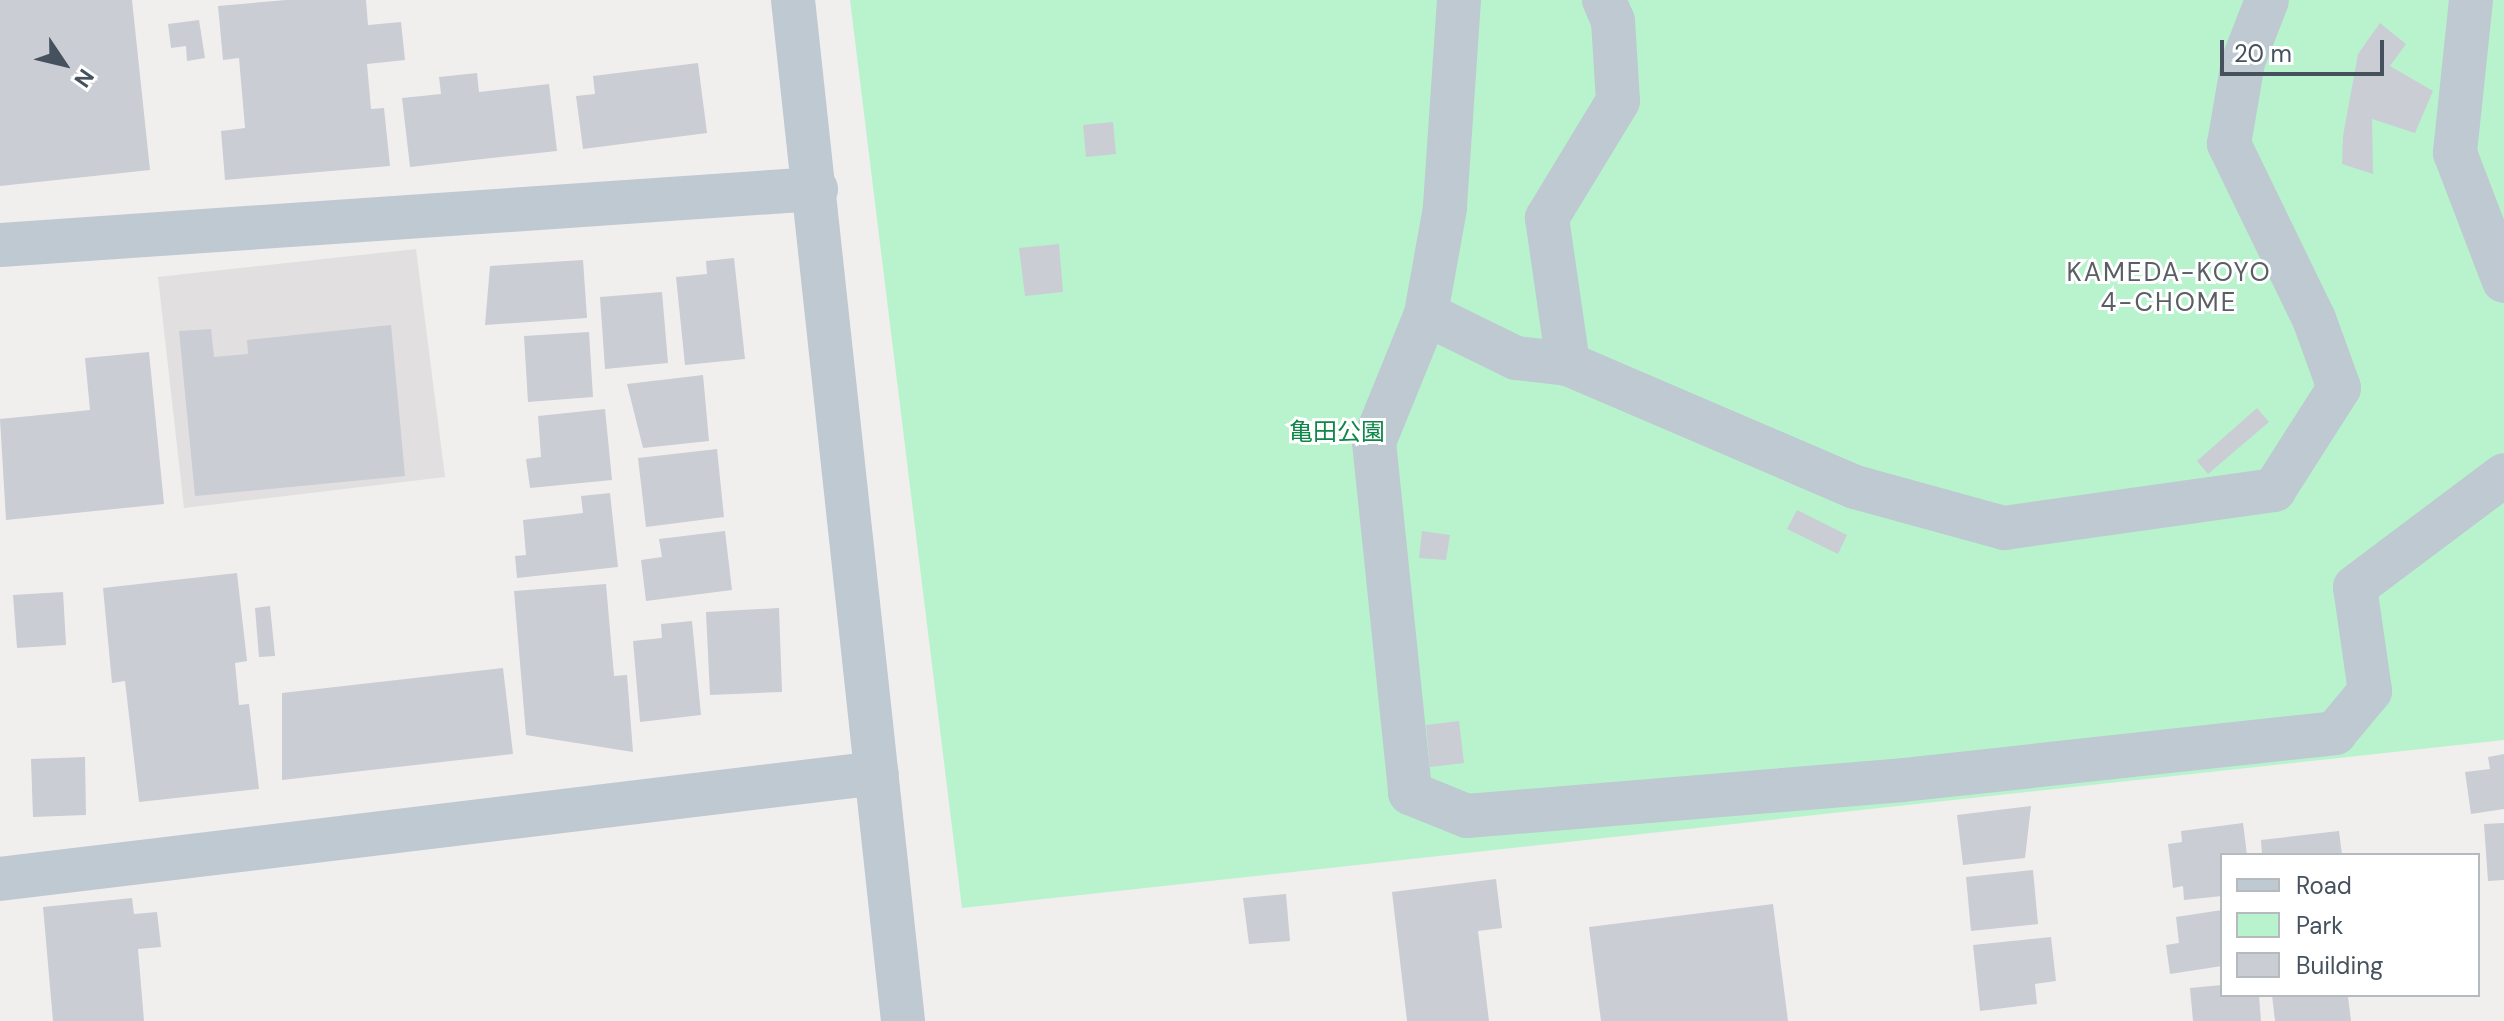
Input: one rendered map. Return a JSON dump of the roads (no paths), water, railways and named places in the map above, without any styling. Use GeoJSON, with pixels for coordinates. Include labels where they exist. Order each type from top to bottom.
{"type":"FeatureCollection","features":[{"type":"Feature","properties":{"kind":"street"},"geometry":{"type":"LineString","coordinates":[[793,0],[816,189],[903,1021]]}},
{"type":"Feature","properties":{"kind":"street"},"geometry":{"type":"LineString","coordinates":[[1459,0],[1445,208],[1426,314],[1374,442],[1410,793],[1467,816],[1903,780],[2335,733],[2370,691],[2355,587],[2504,475]]}},
{"type":"Feature","properties":{"kind":"street"},"geometry":{"type":"LineString","coordinates":[[1568,364],[1547,218],[1618,101],[1613,21],[1604,0]]}},
{"type":"Feature","properties":{"kind":"street"},"geometry":{"type":"LineString","coordinates":[[1426,314],[1516,358],[1568,364],[1855,487],[2004,528],[2274,490],[2339,388],[2314,319],[2229,144],[2243,62],[2267,0]]}},
{"type":"Feature","properties":{"kind":"street"},"geometry":{"type":"LineString","coordinates":[[2471,0],[2455,153],[2504,281]]}},
{"type":"Feature","properties":{"kind":"street"},"geometry":{"type":"LineString","coordinates":[[0,245],[816,189]]}},
{"type":"Feature","properties":{"kind":"street"},"geometry":{"type":"LineString","coordinates":[[0,879],[877,773]]}},
{"type":"Feature","properties":{"kind":"district","name":"KAMEDA-KOYO 4-CHOME"},"geometry":{"type":"Point","coordinates":[2169,288]}},
{"type":"Feature","properties":{"kind":"park label","name":"亀田公園"},"geometry":{"type":"Point","coordinates":[1337,432]}}]}
